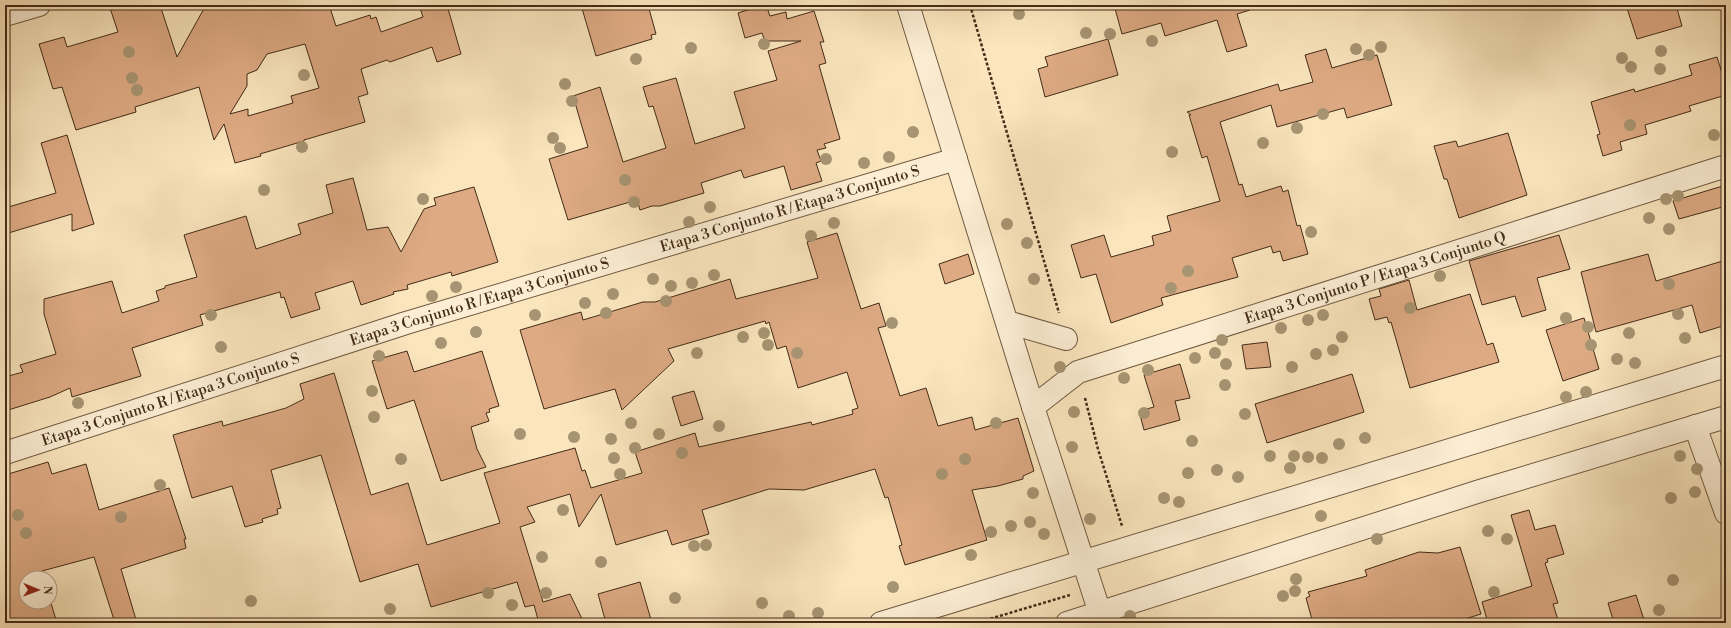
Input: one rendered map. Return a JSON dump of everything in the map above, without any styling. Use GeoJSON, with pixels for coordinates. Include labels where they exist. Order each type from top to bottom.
{"type":"FeatureCollection","features":[{"type":"Feature","properties":{"kind":"street"},"geometry":{"type":"LineString","coordinates":[[5,15],[39,5]]}},
{"type":"Feature","properties":{"kind":"street"},"geometry":{"type":"LineString","coordinates":[[908,5],[1033,407],[1100,613]]}},
{"type":"Feature","properties":{"kind":"street","name":"Etapa 3 Conjunto R / Etapa 3 Conjunto S"},"geometry":{"type":"LineString","coordinates":[[5,453],[406,323],[956,159]]}},
{"type":"Feature","properties":{"kind":"street","name":"Etapa 3 Conjunto P / Etapa 3 Conjunto Q"},"geometry":{"type":"LineString","coordinates":[[1033,407],[1078,372],[1726,166]]}},
{"type":"Feature","properties":{"kind":"street"},"geometry":{"type":"LineString","coordinates":[[1007,322],[1066,339]]}},
{"type":"Feature","properties":{"kind":"street"},"geometry":{"type":"LineString","coordinates":[[881,623],[1129,549],[1726,366]]}},
{"type":"Feature","properties":{"kind":"street"},"geometry":{"type":"LineString","coordinates":[[1067,623],[1480,492],[1726,416]]}},
{"type":"Feature","properties":{"kind":"street"},"geometry":{"type":"LineString","coordinates":[[1695,426],[1726,513]]}},
{"type":"Feature","properties":{"kind":"path"},"geometry":{"type":"LineString","coordinates":[[970,5],[1066,339]]}},
{"type":"Feature","properties":{"kind":"path"},"geometry":{"type":"LineString","coordinates":[[1078,372],[1098,448],[1129,549]]}},
{"type":"Feature","properties":{"kind":"building"},"geometry":{"type":"Polygon","coordinates":[[[109,5],[160,5],[177,57],[206,5],[329,5],[336,26],[370,15],[371,19],[376,17],[381,32],[423,17],[419,5],[447,5],[461,54],[437,62],[432,47],[390,62],[387,60],[361,69],[368,94],[358,97],[365,122],[235,163],[224,124],[214,140],[199,87],[135,107],[136,112],[76,130],[62,87],[53,89],[39,44],[64,37],[67,47],[118,32],[109,5]],[[305,44],[267,54],[257,70],[247,74],[247,86],[230,114],[248,109],[248,116],[293,103],[291,96],[319,88],[305,44]]]}},
{"type":"Feature","properties":{"kind":"building"},"geometry":{"type":"Polygon","coordinates":[[[581,5],[648,5],[656,34],[651,35],[652,39],[596,56],[581,5]]]}},
{"type":"Feature","properties":{"kind":"building"},"geometry":{"type":"Polygon","coordinates":[[[766,5],[770,16],[786,12],[787,19],[814,11],[824,42],[820,42],[826,63],[819,65],[840,139],[824,144],[826,148],[817,150],[821,161],[816,163],[822,181],[791,190],[784,166],[744,178],[741,170],[701,183],[704,193],[660,206],[652,206],[640,210],[637,200],[568,220],[549,159],[588,147],[573,96],[600,87],[623,162],[666,148],[653,106],[649,107],[643,87],[676,78],[695,144],[745,128],[734,92],[777,80],[768,51],[801,41],[765,41],[762,33],[745,38],[738,13],[766,5]]]}},
{"type":"Feature","properties":{"kind":"building"},"geometry":{"type":"Polygon","coordinates":[[[1114,5],[1249,5],[1250,10],[1237,14],[1247,46],[1227,52],[1217,20],[1165,36],[1161,23],[1122,34],[1114,5]]]}},
{"type":"Feature","properties":{"kind":"building"},"geometry":{"type":"Polygon","coordinates":[[[1626,5],[1676,5],[1682,26],[1637,39],[1626,5]]]}},
{"type":"Feature","properties":{"kind":"building"},"geometry":{"type":"Polygon","coordinates":[[[1108,39],[1118,75],[1045,97],[1038,69],[1048,66],[1045,57],[1108,39]]]}},
{"type":"Feature","properties":{"kind":"building"},"geometry":{"type":"Polygon","coordinates":[[[1326,49],[1332,68],[1377,55],[1392,105],[1347,118],[1344,108],[1277,127],[1271,105],[1220,122],[1239,185],[1242,184],[1246,197],[1281,186],[1283,192],[1288,190],[1297,226],[1300,225],[1308,254],[1283,261],[1280,251],[1273,253],[1271,246],[1232,258],[1238,277],[1161,298],[1163,305],[1111,323],[1096,274],[1081,278],[1071,245],[1104,235],[1111,257],[1154,245],[1152,236],[1171,231],[1167,216],[1220,201],[1207,156],[1202,158],[1189,115],[1191,115],[1187,112],[1278,84],[1280,91],[1313,82],[1305,55],[1326,49]]]}},
{"type":"Feature","properties":{"kind":"building"},"geometry":{"type":"Polygon","coordinates":[[[1717,57],[1726,86],[1726,95],[1689,106],[1691,111],[1645,125],[1647,134],[1620,142],[1622,150],[1603,156],[1597,135],[1600,134],[1591,102],[1634,89],[1635,92],[1692,75],[1689,65],[1717,57]]]}},
{"type":"Feature","properties":{"kind":"building"},"geometry":{"type":"Polygon","coordinates":[[[1508,133],[1527,195],[1459,218],[1447,179],[1444,179],[1434,146],[1456,141],[1458,147],[1508,133]]]}},
{"type":"Feature","properties":{"kind":"building"},"geometry":{"type":"Polygon","coordinates":[[[67,135],[94,224],[72,231],[72,214],[5,234],[5,208],[56,193],[41,143],[67,135]]]}},
{"type":"Feature","properties":{"kind":"building"},"geometry":{"type":"Polygon","coordinates":[[[353,178],[367,230],[388,227],[401,252],[424,209],[436,205],[434,198],[474,187],[498,262],[452,276],[451,272],[407,285],[408,289],[393,292],[394,294],[361,305],[353,281],[315,293],[320,309],[291,318],[284,297],[281,298],[280,292],[200,315],[203,325],[132,348],[141,376],[72,397],[70,388],[50,397],[5,411],[5,377],[23,372],[20,365],[56,354],[44,314],[44,299],[112,281],[122,313],[159,301],[156,291],[165,288],[165,286],[197,277],[184,235],[246,216],[256,249],[301,234],[298,224],[333,213],[326,185],[353,178]]]}},
{"type":"Feature","properties":{"kind":"building"},"geometry":{"type":"Polygon","coordinates":[[[1726,185],[1726,206],[1679,219],[1673,201],[1726,185]]]}},
{"type":"Feature","properties":{"kind":"building"},"geometry":{"type":"Polygon","coordinates":[[[837,233],[861,309],[879,303],[886,326],[878,328],[900,396],[926,388],[938,426],[972,417],[975,430],[1018,418],[1034,471],[1023,476],[1023,479],[998,486],[972,490],[987,540],[905,565],[899,546],[902,545],[888,497],[885,498],[875,469],[804,490],[769,489],[702,510],[709,534],[672,545],[667,530],[616,545],[601,494],[579,527],[570,494],[527,507],[535,522],[520,527],[543,602],[570,594],[584,623],[539,623],[534,605],[525,607],[517,582],[431,607],[418,564],[360,582],[321,455],[271,470],[281,508],[277,509],[278,514],[262,519],[263,522],[245,527],[232,486],[192,498],[173,435],[222,421],[223,426],[286,408],[304,399],[300,384],[334,373],[371,495],[408,483],[427,545],[500,523],[484,473],[575,448],[582,471],[585,470],[591,488],[642,473],[635,452],[695,433],[699,447],[811,422],[812,425],[853,414],[852,410],[858,408],[847,372],[798,388],[786,346],[777,349],[769,322],[766,324],[765,321],[668,349],[674,361],[622,410],[615,389],[544,409],[520,330],[581,312],[583,320],[643,302],[655,302],[730,279],[736,299],[818,278],[807,242],[837,233]]]}},
{"type":"Feature","properties":{"kind":"building"},"geometry":{"type":"Polygon","coordinates":[[[1559,235],[1570,269],[1537,278],[1546,310],[1522,317],[1515,296],[1482,305],[1469,261],[1559,235]]]}},
{"type":"Feature","properties":{"kind":"building"},"geometry":{"type":"Polygon","coordinates":[[[968,254],[974,274],[945,284],[939,264],[968,254]]]}},
{"type":"Feature","properties":{"kind":"building"},"geometry":{"type":"Polygon","coordinates":[[[1648,254],[1656,281],[1726,260],[1726,325],[1700,333],[1692,305],[1596,332],[1581,272],[1648,254]]]}},
{"type":"Feature","properties":{"kind":"building"},"geometry":{"type":"Polygon","coordinates":[[[1409,280],[1417,310],[1470,294],[1487,345],[1493,343],[1499,362],[1410,388],[1391,322],[1389,323],[1387,317],[1375,320],[1369,299],[1381,296],[1379,289],[1409,280]]]}},
{"type":"Feature","properties":{"kind":"building"},"geometry":{"type":"Polygon","coordinates":[[[1584,318],[1599,369],[1563,381],[1546,330],[1584,318]]]}},
{"type":"Feature","properties":{"kind":"building"},"geometry":{"type":"Polygon","coordinates":[[[1267,342],[1271,367],[1246,369],[1242,345],[1267,342]]]}},
{"type":"Feature","properties":{"kind":"building"},"geometry":{"type":"Polygon","coordinates":[[[407,351],[414,372],[482,351],[499,406],[489,409],[490,412],[486,413],[489,421],[471,427],[477,449],[486,467],[441,481],[414,400],[387,409],[372,361],[407,351]]]}},
{"type":"Feature","properties":{"kind":"building"},"geometry":{"type":"Polygon","coordinates":[[[1180,364],[1190,398],[1175,401],[1180,420],[1144,430],[1139,411],[1154,407],[1144,375],[1180,364]]]}},
{"type":"Feature","properties":{"kind":"building"},"geometry":{"type":"Polygon","coordinates":[[[1352,374],[1364,412],[1267,443],[1255,404],[1352,374]]]}},
{"type":"Feature","properties":{"kind":"building"},"geometry":{"type":"Polygon","coordinates":[[[694,391],[703,419],[681,426],[672,397],[694,391]]]}},
{"type":"Feature","properties":{"kind":"building"},"geometry":{"type":"Polygon","coordinates":[[[48,462],[52,474],[86,464],[99,510],[169,488],[186,539],[184,539],[186,548],[121,569],[137,623],[115,623],[94,557],[46,570],[18,570],[18,610],[53,610],[57,623],[5,623],[5,475],[48,462]]]}},
{"type":"Feature","properties":{"kind":"building"},"geometry":{"type":"Polygon","coordinates":[[[1529,510],[1535,530],[1555,525],[1564,554],[1547,559],[1548,562],[1545,563],[1558,603],[1553,604],[1559,623],[1488,623],[1482,602],[1532,586],[1511,515],[1529,510]]]}},
{"type":"Feature","properties":{"kind":"building"},"geometry":{"type":"Polygon","coordinates":[[[1460,547],[1481,614],[1452,623],[1347,623],[1345,618],[1328,623],[1313,623],[1306,598],[1310,596],[1308,592],[1367,576],[1365,570],[1419,552],[1438,553],[1460,547]]]}},
{"type":"Feature","properties":{"kind":"building"},"geometry":{"type":"Polygon","coordinates":[[[640,582],[652,623],[606,623],[598,594],[640,582]]]}},
{"type":"Feature","properties":{"kind":"building"},"geometry":{"type":"Polygon","coordinates":[[[1636,595],[1645,623],[1614,623],[1608,603],[1636,595]]]}}]}
